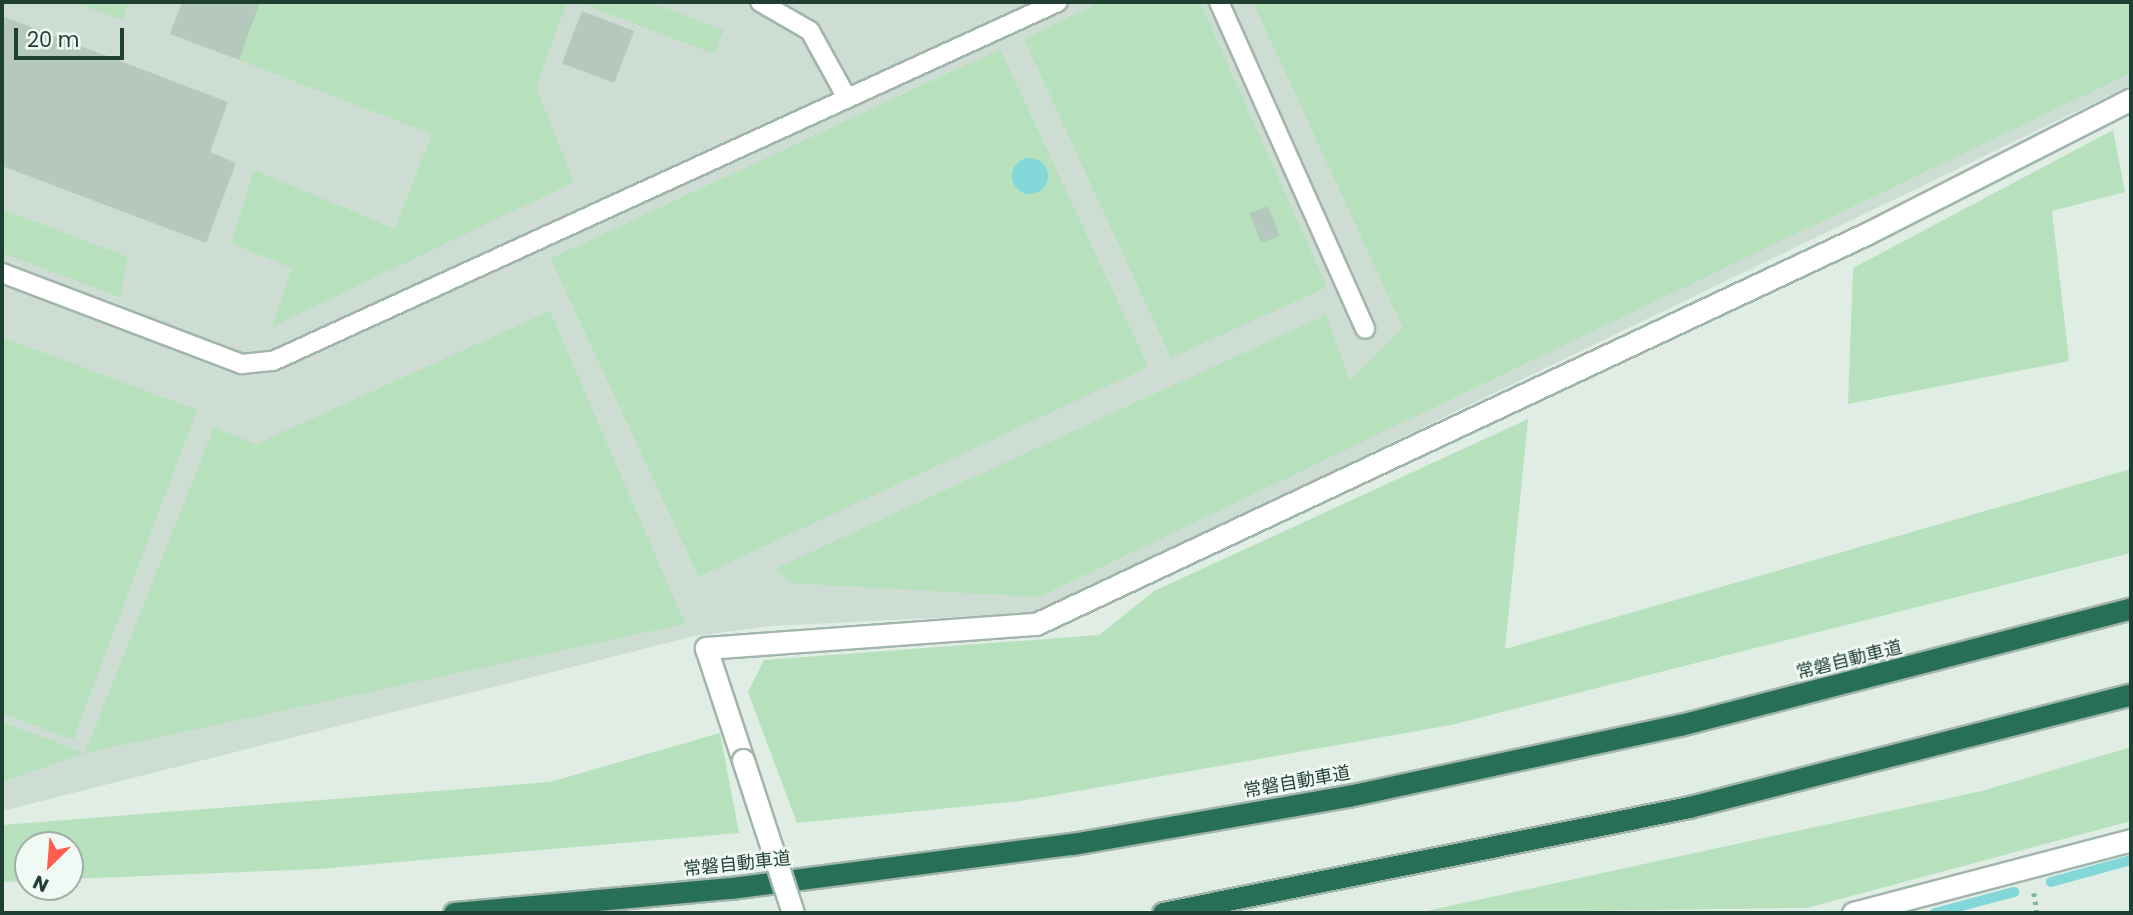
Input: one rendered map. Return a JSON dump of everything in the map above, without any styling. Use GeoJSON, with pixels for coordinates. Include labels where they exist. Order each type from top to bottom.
{"type":"FeatureCollection","features":[{"type":"Feature","properties":{"kind":"highway","name":"常磐自動車道"},"geometry":{"type":"LineString","coordinates":[[454,913],[744,887],[1072,844],[1348,796],[1680,725],[2131,608]]}},
{"type":"Feature","properties":{"kind":"highway"},"geometry":{"type":"LineString","coordinates":[[1163,913],[1689,807],[2131,694]]}},
{"type":"Feature","properties":{"kind":"street"},"geometry":{"type":"LineString","coordinates":[[793,913],[706,648],[1036,624],[1868,233],[2131,99]]}},
{"type":"Feature","properties":{"kind":"street"},"geometry":{"type":"LineString","coordinates":[[1853,913],[2131,840]]}},
{"type":"Feature","properties":{"kind":"lane"},"geometry":{"type":"LineString","coordinates":[[760,2],[810,31],[847,98]]}},
{"type":"Feature","properties":{"kind":"lane"},"geometry":{"type":"LineString","coordinates":[[2,273],[242,364],[273,361],[1058,2]]}},
{"type":"Feature","properties":{"kind":"lane"},"geometry":{"type":"LineString","coordinates":[[1219,2],[1364,329]]}},
{"type":"Feature","properties":{"kind":"shaded area"},"geometry":{"type":"Polygon","coordinates":[[[2,2],[2131,2],[2131,85],[1039,613],[771,626],[695,636],[2,811],[2,2]]]}},
{"type":"Feature","properties":{"kind":"green space"},"geometry":{"type":"Polygon","coordinates":[[[74,2],[129,2],[122,20],[74,2]]]}},
{"type":"Feature","properties":{"kind":"green space"},"geometry":{"type":"Polygon","coordinates":[[[260,2],[567,2],[536,87],[574,182],[272,327],[292,268],[231,243],[254,170],[395,229],[432,134],[239,60],[260,2]]]}},
{"type":"Feature","properties":{"kind":"green space"},"geometry":{"type":"Polygon","coordinates":[[[578,2],[648,2],[724,30],[714,54],[578,2]]]}},
{"type":"Feature","properties":{"kind":"green space"},"geometry":{"type":"Polygon","coordinates":[[[1101,2],[1200,2],[1327,287],[1171,358],[1024,39],[1101,2]]]}},
{"type":"Feature","properties":{"kind":"green space"},"geometry":{"type":"Polygon","coordinates":[[[1253,2],[2131,2],[2131,73],[1039,597],[789,583],[776,568],[1326,315],[1350,381],[1403,328],[1253,2]]]}},
{"type":"Feature","properties":{"kind":"green space"},"geometry":{"type":"Polygon","coordinates":[[[1000,49],[1148,367],[699,577],[550,259],[1000,49]]]}},
{"type":"Feature","properties":{"kind":"green space"},"geometry":{"type":"Polygon","coordinates":[[[2113,130],[2125,192],[2052,211],[2069,361],[1848,404],[1853,268],[2113,130]]]}},
{"type":"Feature","properties":{"kind":"green space"},"geometry":{"type":"Polygon","coordinates":[[[2,209],[128,257],[120,297],[2,253],[2,209]]]}},
{"type":"Feature","properties":{"kind":"green space"},"geometry":{"type":"Polygon","coordinates":[[[550,311],[685,624],[85,753],[214,427],[256,444],[550,311]]]}},
{"type":"Feature","properties":{"kind":"green space"},"geometry":{"type":"Polygon","coordinates":[[[2,337],[197,410],[73,740],[2,713],[2,337]]]}},
{"type":"Feature","properties":{"kind":"green space"},"geometry":{"type":"Polygon","coordinates":[[[1528,419],[1505,649],[2131,469],[2131,553],[1451,725],[1021,801],[797,823],[748,692],[764,660],[1099,635],[1154,591],[1528,419]]]}},
{"type":"Feature","properties":{"kind":"green space"},"geometry":{"type":"Polygon","coordinates":[[[2,722],[85,753],[2,782],[2,722]]]}},
{"type":"Feature","properties":{"kind":"green space"},"geometry":{"type":"Polygon","coordinates":[[[720,733],[739,833],[318,869],[84,878],[84,831],[14,831],[14,882],[2,882],[2,825],[550,782],[720,733]]]}},
{"type":"Feature","properties":{"kind":"green space"},"geometry":{"type":"Polygon","coordinates":[[[2131,747],[2131,821],[1807,908],[1417,913],[1982,791],[2131,747]]]}},
{"type":"Feature","properties":{"kind":"water"},"geometry":{"type":"Polygon","coordinates":[[[1030,158],[1043,163],[1048,176],[1043,189],[1030,194],[1017,189],[1012,176],[1017,163],[1030,158]]]}},
{"type":"Feature","properties":{"kind":"building"},"geometry":{"type":"Polygon","coordinates":[[[182,2],[260,2],[239,60],[170,34],[182,2]]]}},
{"type":"Feature","properties":{"kind":"building"},"geometry":{"type":"Polygon","coordinates":[[[582,11],[634,31],[614,83],[562,63],[582,11]]]}},
{"type":"Feature","properties":{"kind":"building"},"geometry":{"type":"Polygon","coordinates":[[[2,16],[228,102],[210,152],[236,163],[206,243],[2,166],[2,16]]]}},
{"type":"Feature","properties":{"kind":"building"},"geometry":{"type":"Polygon","coordinates":[[[1268,206],[1280,236],[1261,243],[1249,213],[1268,206]]]}},
{"type":"Feature","properties":{"kind":"waterway"},"geometry":{"type":"LineString","coordinates":[[2051,882],[2131,860]]}},
{"type":"Feature","properties":{"kind":"waterway"},"geometry":{"type":"LineString","coordinates":[[1935,913],[2014,892]]}}]}
